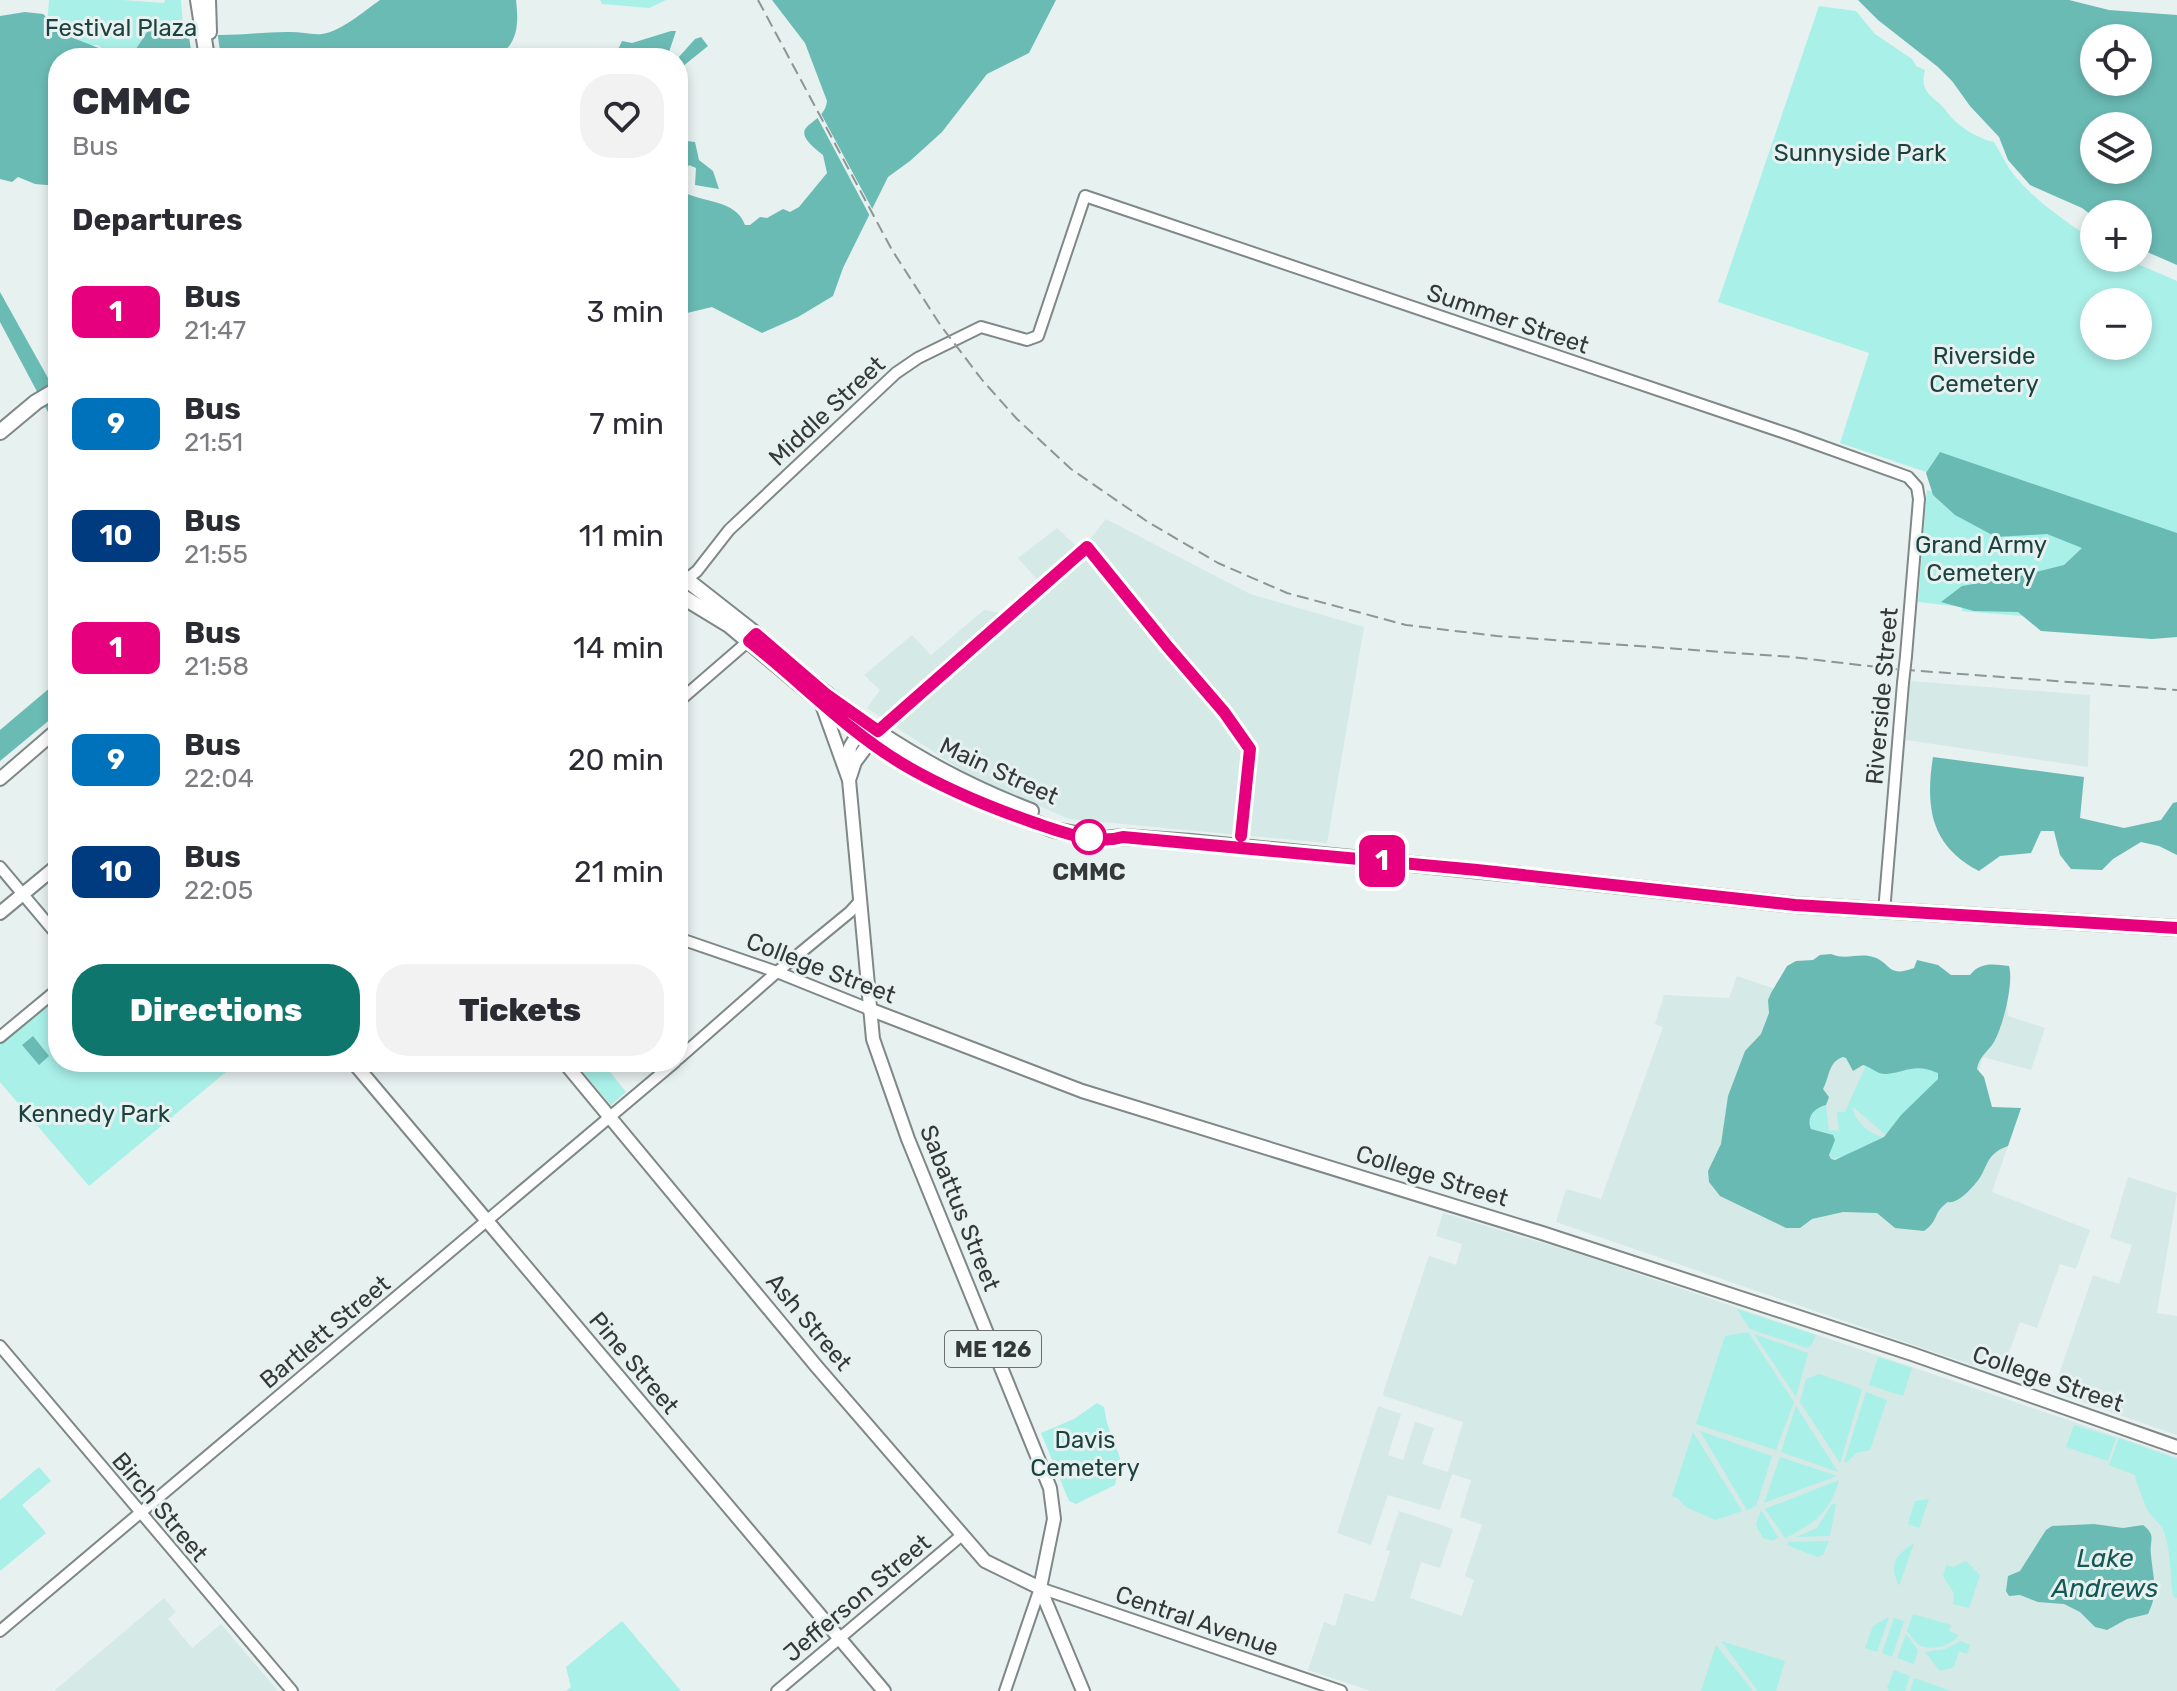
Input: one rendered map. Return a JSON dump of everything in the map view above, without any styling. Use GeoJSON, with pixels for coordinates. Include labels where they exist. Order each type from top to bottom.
{"type":"FeatureCollection","features":[{"type":"Feature","properties":{"kind":"highway"},"geometry":{"type":"LineString","coordinates":[[204,7],[206,48]]}},
{"type":"Feature","properties":{"kind":"highway"},"geometry":{"type":"LineString","coordinates":[[0,432],[48,395]]}},
{"type":"Feature","properties":{"kind":"highway","name":"Main Street"},"geometry":{"type":"LineString","coordinates":[[688,585],[926,777],[1010,814],[1078,836],[1112,840],[1123,837],[1522,875]]}},
{"type":"Feature","properties":{"kind":"highway","name":"Main Street"},"geometry":{"type":"LineString","coordinates":[[688,600],[753,637],[821,702],[868,732]]}},
{"type":"Feature","properties":{"kind":"highway","name":"Main Street"},"geometry":{"type":"LineString","coordinates":[[1539,877],[1751,901],[1884,912],[2177,928]]}},
{"type":"Feature","properties":{"kind":"main road"},"geometry":{"type":"LineString","coordinates":[[821,702],[849,780]]}},
{"type":"Feature","properties":{"kind":"main road"},"geometry":{"type":"LineString","coordinates":[[849,780],[847,755],[868,732]]}},
{"type":"Feature","properties":{"kind":"main road"},"geometry":{"type":"LineString","coordinates":[[0,779],[48,738]]}},
{"type":"Feature","properties":{"kind":"main road","name":"Sabattus Street"},"geometry":{"type":"LineString","coordinates":[[849,780],[873,1039],[908,1139],[1050,1488],[1055,1515],[1040,1588]]}},
{"type":"Feature","properties":{"kind":"main road"},"geometry":{"type":"LineString","coordinates":[[0,913],[48,873]]}},
{"type":"Feature","properties":{"kind":"main road","name":"Main Street"},"geometry":{"type":"LineString","coordinates":[[1522,875],[1539,877]]}},
{"type":"Feature","properties":{"kind":"main road","name":"College Street"},"geometry":{"type":"LineString","coordinates":[[869,1009],[1082,1091],[1542,1233],[1912,1354],[2177,1447]]}},
{"type":"Feature","properties":{"kind":"main road","name":"Pine Street"},"geometry":{"type":"LineString","coordinates":[[361,1072],[884,1691]]}},
{"type":"Feature","properties":{"kind":"main road","name":"Ash Street"},"geometry":{"type":"LineString","coordinates":[[572,1072],[990,1566],[1040,1588]]}},
{"type":"Feature","properties":{"kind":"main road"},"geometry":{"type":"LineString","coordinates":[[1040,1588],[1083,1691]]}},
{"type":"Feature","properties":{"kind":"street","name":"Middle Street"},"geometry":{"type":"LineString","coordinates":[[688,572],[903,368],[981,327],[1027,340],[1034,339],[1042,329],[1085,196]]}},
{"type":"Feature","properties":{"kind":"street","name":"Summer Street"},"geometry":{"type":"LineString","coordinates":[[1085,196],[1794,436],[1908,477],[1915,485]]}},
{"type":"Feature","properties":{"kind":"street","name":"Riverside Street"},"geometry":{"type":"LineString","coordinates":[[1884,912],[1918,515],[1915,485]]}},
{"type":"Feature","properties":{"kind":"street"},"geometry":{"type":"LineString","coordinates":[[688,693],[753,637]]}},
{"type":"Feature","properties":{"kind":"street"},"geometry":{"type":"LineString","coordinates":[[0,867],[48,924]]}},
{"type":"Feature","properties":{"kind":"street","name":"Bartlett Street"},"geometry":{"type":"LineString","coordinates":[[688,1050],[860,901]]}},
{"type":"Feature","properties":{"kind":"street","name":"College Street"},"geometry":{"type":"LineString","coordinates":[[688,941],[777,972],[869,1009]]}},
{"type":"Feature","properties":{"kind":"street"},"geometry":{"type":"LineString","coordinates":[[0,1037],[48,997]]}},
{"type":"Feature","properties":{"kind":"street","name":"Bartlett Street"},"geometry":{"type":"LineString","coordinates":[[0,1631],[663,1072]]}},
{"type":"Feature","properties":{"kind":"street","name":"Birch Street"},"geometry":{"type":"LineString","coordinates":[[0,1346],[139,1514],[292,1691]]}},
{"type":"Feature","properties":{"kind":"street","name":"Jefferson Street"},"geometry":{"type":"LineString","coordinates":[[777,1691],[962,1535]]}},
{"type":"Feature","properties":{"kind":"street"},"geometry":{"type":"LineString","coordinates":[[1005,1691],[1040,1588]]}},
{"type":"Feature","properties":{"kind":"street","name":"Central Avenue"},"geometry":{"type":"LineString","coordinates":[[1040,1588],[1341,1691]]}},
{"type":"Feature","properties":{"kind":"shaded area"},"geometry":{"type":"Polygon","coordinates":[[[1940,452],[2177,533],[2177,637],[2152,639],[2041,631],[2018,612],[1974,611],[1941,602],[1962,586],[2064,565],[2082,548],[2047,534],[1996,537],[1955,515],[1933,495],[1926,473],[1940,452]]]}},
{"type":"Feature","properties":{"kind":"shaded area"},"geometry":{"type":"Polygon","coordinates":[[[1106,519],[1250,594],[1364,627],[1327,843],[1069,819],[969,775],[867,708],[880,690],[864,675],[912,635],[931,655],[984,610],[1019,616],[1047,591],[1018,558],[1057,528],[1075,545],[1090,539],[1106,519]]]}},
{"type":"Feature","properties":{"kind":"shaded area"},"geometry":{"type":"Polygon","coordinates":[[[1910,681],[2090,695],[2088,767],[1906,740],[1910,681]]]}},
{"type":"Feature","properties":{"kind":"shaded area"},"geometry":{"type":"Polygon","coordinates":[[[1933,757],[2084,777],[2080,818],[2124,828],[2161,820],[2177,802],[2177,855],[2141,842],[2113,859],[2102,870],[2071,869],[2060,855],[2054,831],[2041,831],[2031,853],[2000,856],[1979,871],[1950,850],[1935,824],[1930,793],[1933,757]]]}},
{"type":"Feature","properties":{"kind":"shaded area"},"geometry":{"type":"Polygon","coordinates":[[[1820,955],[1869,956],[1898,971],[1914,968],[1917,960],[1938,965],[1951,975],[1970,975],[1987,965],[2009,966],[2009,993],[2001,1026],[1977,1069],[1984,1077],[1992,1107],[2021,1108],[2008,1146],[1994,1154],[1973,1186],[1960,1198],[1943,1206],[1924,1231],[1895,1228],[1877,1213],[1843,1212],[1812,1219],[1800,1228],[1786,1228],[1720,1196],[1709,1182],[1708,1171],[1721,1144],[1728,1096],[1745,1051],[1761,1034],[1769,1013],[1771,993],[1787,966],[1796,961],[1813,960],[1820,955]],[[1846,1058],[1838,1059],[1832,1066],[1823,1089],[1829,1097],[1826,1105],[1810,1117],[1811,1129],[1833,1135],[1835,1140],[1829,1155],[1835,1160],[1884,1137],[1901,1115],[1938,1079],[1938,1073],[1923,1069],[1883,1074],[1863,1065],[1853,1071],[1846,1058]]]}},
{"type":"Feature","properties":{"kind":"shaded area"},"geometry":{"type":"Polygon","coordinates":[[[1737,976],[1795,996],[2007,1001],[2008,1016],[2045,1028],[2031,1070],[1983,1057],[1974,1107],[2021,1108],[1992,1192],[2090,1230],[2076,1269],[2060,1264],[2037,1328],[2020,1322],[2001,1375],[1556,1222],[1566,1189],[1601,1199],[1663,1027],[1655,1024],[1664,995],[1729,998],[1737,976]]]}},
{"type":"Feature","properties":{"kind":"shaded area"},"geometry":{"type":"Polygon","coordinates":[[[2128,1177],[2177,1193],[2157,1313],[2177,1316],[2177,1435],[2053,1392],[2093,1275],[2119,1284],[2132,1245],[2110,1238],[2128,1177]]]}},
{"type":"Feature","properties":{"kind":"shaded area"},"geometry":{"type":"Polygon","coordinates":[[[1443,1213],[1573,1252],[2177,1457],[2177,1691],[1371,1691],[1308,1670],[1324,1622],[1335,1626],[1345,1593],[1374,1602],[1399,1511],[1453,1529],[1440,1568],[1421,1562],[1410,1598],[1462,1616],[1474,1580],[1465,1576],[1482,1525],[1460,1517],[1471,1480],[1452,1474],[1440,1510],[1388,1495],[1371,1545],[1337,1533],[1378,1406],[1401,1414],[1388,1455],[1403,1460],[1415,1422],[1434,1428],[1422,1464],[1448,1472],[1463,1422],[1384,1396],[1383,1393],[1429,1256],[1456,1265],[1462,1244],[1436,1236],[1443,1213]]]}},
{"type":"Feature","properties":{"kind":"shaded area"},"geometry":{"type":"Polygon","coordinates":[[[164,1598],[176,1612],[168,1619],[192,1648],[221,1624],[278,1691],[54,1691],[164,1598]]]}},
{"type":"Feature","properties":{"kind":"green space","name":"Festival Plaza"},"geometry":{"type":"Polygon","coordinates":[[[49,0],[164,3],[165,0],[181,0],[183,28],[162,32],[144,48],[82,45],[47,26],[49,0]]]}},
{"type":"Feature","properties":{"kind":"green space"},"geometry":{"type":"Polygon","coordinates":[[[600,0],[666,0],[649,8],[602,4],[600,0]]]}},
{"type":"Feature","properties":{"kind":"green space","name":"Riverside Cemetery"},"geometry":{"type":"Polygon","coordinates":[[[1819,6],[1856,11],[1875,34],[1925,70],[1924,85],[1930,95],[1962,127],[1994,142],[2013,173],[2029,191],[2080,231],[2080,272],[2152,270],[2177,281],[2177,544],[1929,473],[1840,443],[1869,353],[1718,302],[1819,6]]]}},
{"type":"Feature","properties":{"kind":"green space","name":"Grand Army Cemetery"},"geometry":{"type":"Polygon","coordinates":[[[1927,490],[2097,538],[2060,619],[1962,611],[1962,607],[1918,602],[1927,490]]]}},
{"type":"Feature","properties":{"kind":"green space","name":"Kennedy Park"},"geometry":{"type":"Polygon","coordinates":[[[48,1004],[48,1072],[226,1072],[89,1186],[0,1082],[0,1044],[48,1004]]]}},
{"type":"Feature","properties":{"kind":"green space"},"geometry":{"type":"Polygon","coordinates":[[[1866,1065],[1884,1074],[1921,1068],[1938,1073],[1938,1080],[1901,1115],[1886,1135],[1853,1107],[1864,1127],[1884,1137],[1846,1156],[1831,1159],[1827,1133],[1810,1129],[1811,1117],[1826,1105],[1829,1130],[1839,1131],[1837,1112],[1845,1112],[1866,1065]]]}},
{"type":"Feature","properties":{"kind":"green space"},"geometry":{"type":"Polygon","coordinates":[[[583,1072],[610,1072],[626,1092],[611,1105],[583,1072]]]}},
{"type":"Feature","properties":{"kind":"green space"},"geometry":{"type":"Polygon","coordinates":[[[1737,1309],[1816,1335],[1807,1348],[1750,1329],[1737,1309]]]}},
{"type":"Feature","properties":{"kind":"green space"},"geometry":{"type":"Polygon","coordinates":[[[1748,1332],[1794,1402],[1776,1450],[1696,1424],[1725,1336],[1748,1332]]]}},
{"type":"Feature","properties":{"kind":"green space"},"geometry":{"type":"Polygon","coordinates":[[[1754,1334],[1808,1353],[1796,1397],[1754,1334]]]}},
{"type":"Feature","properties":{"kind":"green space"},"geometry":{"type":"Polygon","coordinates":[[[1878,1357],[1912,1368],[1903,1396],[1869,1385],[1878,1357]]]}},
{"type":"Feature","properties":{"kind":"green space"},"geometry":{"type":"Polygon","coordinates":[[[1819,1374],[1862,1389],[1840,1463],[1800,1402],[1806,1379],[1819,1374]]]}},
{"type":"Feature","properties":{"kind":"green space"},"geometry":{"type":"Polygon","coordinates":[[[1866,1392],[1887,1400],[1870,1450],[1856,1453],[1846,1463],[1844,1462],[1866,1392]]]}},
{"type":"Feature","properties":{"kind":"green space","name":"Davis Cemetery"},"geometry":{"type":"Polygon","coordinates":[[[1097,1403],[1104,1407],[1120,1458],[1115,1485],[1076,1504],[1069,1501],[1041,1433],[1074,1419],[1097,1403]]]}},
{"type":"Feature","properties":{"kind":"green space"},"geometry":{"type":"Polygon","coordinates":[[[1796,1406],[1838,1472],[1781,1452],[1796,1406]]]}},
{"type":"Feature","properties":{"kind":"green space"},"geometry":{"type":"Polygon","coordinates":[[[2074,1425],[2116,1438],[2108,1461],[2066,1447],[2074,1425]]]}},
{"type":"Feature","properties":{"kind":"green space"},"geometry":{"type":"Polygon","coordinates":[[[1700,1431],[1772,1456],[1756,1506],[1747,1510],[1700,1431]]]}},
{"type":"Feature","properties":{"kind":"green space"},"geometry":{"type":"Polygon","coordinates":[[[1693,1432],[1742,1511],[1715,1520],[1686,1507],[1672,1496],[1693,1432]]]}},
{"type":"Feature","properties":{"kind":"green space"},"geometry":{"type":"Polygon","coordinates":[[[2119,1438],[2177,1459],[2177,1598],[2173,1596],[2164,1532],[2148,1511],[2135,1475],[2109,1465],[2119,1438]]]}},
{"type":"Feature","properties":{"kind":"green space"},"geometry":{"type":"Polygon","coordinates":[[[1780,1457],[1837,1476],[1764,1503],[1780,1457]]]}},
{"type":"Feature","properties":{"kind":"green space"},"geometry":{"type":"Polygon","coordinates":[[[39,1467],[51,1481],[22,1505],[46,1533],[0,1571],[0,1500],[39,1467]]]}},
{"type":"Feature","properties":{"kind":"green space"},"geometry":{"type":"Polygon","coordinates":[[[1839,1480],[1826,1509],[1804,1528],[1785,1538],[1765,1509],[1839,1480]]]}},
{"type":"Feature","properties":{"kind":"green space"},"geometry":{"type":"Polygon","coordinates":[[[1929,1499],[1919,1528],[1908,1524],[1915,1501],[1929,1499]]]}},
{"type":"Feature","properties":{"kind":"green space"},"geometry":{"type":"Polygon","coordinates":[[[1832,1504],[1836,1504],[1830,1536],[1796,1537],[1817,1528],[1832,1504]]]}},
{"type":"Feature","properties":{"kind":"green space"},"geometry":{"type":"Polygon","coordinates":[[[1761,1510],[1778,1537],[1773,1541],[1763,1538],[1756,1525],[1761,1510]]]}},
{"type":"Feature","properties":{"kind":"green space"},"geometry":{"type":"Polygon","coordinates":[[[1829,1541],[1823,1555],[1817,1557],[1787,1545],[1788,1542],[1829,1541]]]}},
{"type":"Feature","properties":{"kind":"green space"},"geometry":{"type":"Polygon","coordinates":[[[1914,1543],[1899,1586],[1894,1572],[1895,1561],[1914,1543]]]}},
{"type":"Feature","properties":{"kind":"green space"},"geometry":{"type":"Polygon","coordinates":[[[1966,1561],[1980,1575],[1969,1608],[1953,1604],[1954,1593],[1943,1576],[1946,1565],[1953,1567],[1966,1561]]]}},
{"type":"Feature","properties":{"kind":"green space"},"geometry":{"type":"Polygon","coordinates":[[[1913,1614],[1951,1625],[1949,1631],[1959,1635],[1942,1646],[1921,1646],[1907,1631],[1913,1614]]]}},
{"type":"Feature","properties":{"kind":"green space"},"geometry":{"type":"Polygon","coordinates":[[[1889,1617],[1877,1652],[1865,1648],[1873,1626],[1889,1617]]]}},
{"type":"Feature","properties":{"kind":"green space"},"geometry":{"type":"Polygon","coordinates":[[[1894,1618],[1904,1621],[1892,1657],[1882,1653],[1894,1618]]]}},
{"type":"Feature","properties":{"kind":"green space"},"geometry":{"type":"Polygon","coordinates":[[[622,1621],[681,1691],[566,1691],[571,1687],[566,1667],[622,1621]]]}},
{"type":"Feature","properties":{"kind":"green space"},"geometry":{"type":"Polygon","coordinates":[[[1906,1634],[1918,1650],[1914,1664],[1897,1658],[1906,1634]]]}},
{"type":"Feature","properties":{"kind":"green space"},"geometry":{"type":"Polygon","coordinates":[[[1721,1641],[1785,1661],[1776,1691],[1758,1691],[1721,1641]]]}},
{"type":"Feature","properties":{"kind":"green space"},"geometry":{"type":"Polygon","coordinates":[[[1961,1641],[1970,1645],[1967,1654],[1959,1651],[1954,1667],[1940,1671],[1925,1652],[1945,1649],[1961,1641]]]}},
{"type":"Feature","properties":{"kind":"green space"},"geometry":{"type":"Polygon","coordinates":[[[1716,1645],[1753,1691],[1701,1691],[1716,1645]]]}},
{"type":"Feature","properties":{"kind":"green space"},"geometry":{"type":"Polygon","coordinates":[[[1894,1670],[1910,1676],[1905,1691],[1889,1691],[1887,1688],[1894,1670]]]}},
{"type":"Feature","properties":{"kind":"green space"},"geometry":{"type":"Polygon","coordinates":[[[1914,1678],[1951,1691],[1910,1691],[1914,1678]]]}},
{"type":"Feature","properties":{"kind":"water"},"geometry":{"type":"Polygon","coordinates":[[[380,0],[516,0],[515,34],[507,48],[137,48],[149,29],[163,23],[210,35],[322,34],[345,25],[380,0]]]}},
{"type":"Feature","properties":{"kind":"water"},"geometry":{"type":"Polygon","coordinates":[[[772,0],[1056,0],[1029,53],[987,74],[942,132],[888,177],[843,268],[833,296],[798,317],[762,333],[712,307],[688,313],[688,194],[726,206],[741,217],[745,225],[750,225],[760,217],[767,218],[783,209],[790,212],[799,207],[827,173],[823,155],[805,137],[808,126],[819,117],[827,101],[805,43],[772,0]]]}},
{"type":"Feature","properties":{"kind":"water"},"geometry":{"type":"Polygon","coordinates":[[[1858,0],[2069,0],[2109,10],[2177,15],[2177,265],[2152,254],[2152,200],[2080,200],[2080,207],[2030,185],[2008,160],[1999,137],[1938,67],[1878,20],[1858,0]]]}},
{"type":"Feature","properties":{"kind":"water"},"geometry":{"type":"Polygon","coordinates":[[[25,12],[43,14],[68,36],[99,48],[48,48],[48,185],[18,177],[12,182],[0,179],[0,16],[25,12]]]}},
{"type":"Feature","properties":{"kind":"water"},"geometry":{"type":"Polygon","coordinates":[[[676,31],[670,48],[619,48],[622,41],[632,43],[676,31]]]}},
{"type":"Feature","properties":{"kind":"water"},"geometry":{"type":"Polygon","coordinates":[[[701,37],[708,46],[688,62],[687,48],[701,37]]]}},
{"type":"Feature","properties":{"kind":"water"},"geometry":{"type":"Polygon","coordinates":[[[688,141],[695,142],[699,160],[713,171],[719,189],[695,185],[696,168],[689,165],[688,141]]]}},
{"type":"Feature","properties":{"kind":"water"},"geometry":{"type":"Polygon","coordinates":[[[0,292],[48,378],[48,412],[0,322],[0,292]]]}},
{"type":"Feature","properties":{"kind":"water"},"geometry":{"type":"Polygon","coordinates":[[[48,689],[48,721],[0,761],[0,730],[48,689]]]}},
{"type":"Feature","properties":{"kind":"water"},"geometry":{"type":"Polygon","coordinates":[[[33,1036],[48,1057],[39,1065],[22,1045],[33,1036]]]}},
{"type":"Feature","properties":{"kind":"water","name":"Lake Andrews"},"geometry":{"type":"Polygon","coordinates":[[[2094,1524],[2123,1528],[2143,1525],[2150,1532],[2154,1592],[2148,1614],[2127,1619],[2107,1630],[2095,1627],[2080,1612],[2064,1604],[2038,1602],[2020,1595],[2009,1596],[2006,1591],[2008,1576],[2020,1571],[2046,1530],[2052,1526],[2094,1524]]]}},
{"type":"Feature","properties":{"kind":"pier"},"geometry":{"type":"Polygon","coordinates":[[[188,29],[217,30],[220,48],[191,48],[188,29]]]}},
{"type":"Feature","properties":{"kind":"pier"},"geometry":{"type":"Polygon","coordinates":[[[819,110],[875,214],[871,218],[815,113],[819,110]]]}},
{"type":"Feature","properties":{"kind":"railway"},"geometry":{"type":"LineString","coordinates":[[758,0],[892,250],[941,326],[983,381],[1017,419],[1071,469],[1148,522],[1218,563],[1287,593],[1406,625],[1497,636],[1792,657],[1894,669],[2177,690]]}},
{"type":"Feature","properties":{"kind":"bus line","name":"1"},"geometry":{"type":"LineString","coordinates":[[1241,836],[1250,749],[1224,712],[1087,547],[878,731],[827,695],[756,634],[749,641],[851,727],[900,762],[955,791],[1054,830],[1078,836],[1247,847],[1795,905],[2177,928]]}},
{"type":"Feature","properties":{"kind":"place","name":"CMMC"},"geometry":{"type":"Point","coordinates":[1089,837]}},
{"type":"Feature","properties":{"kind":"park label","name":"Sunnyside Park"},"geometry":{"type":"Point","coordinates":[1860,153]}}]}
